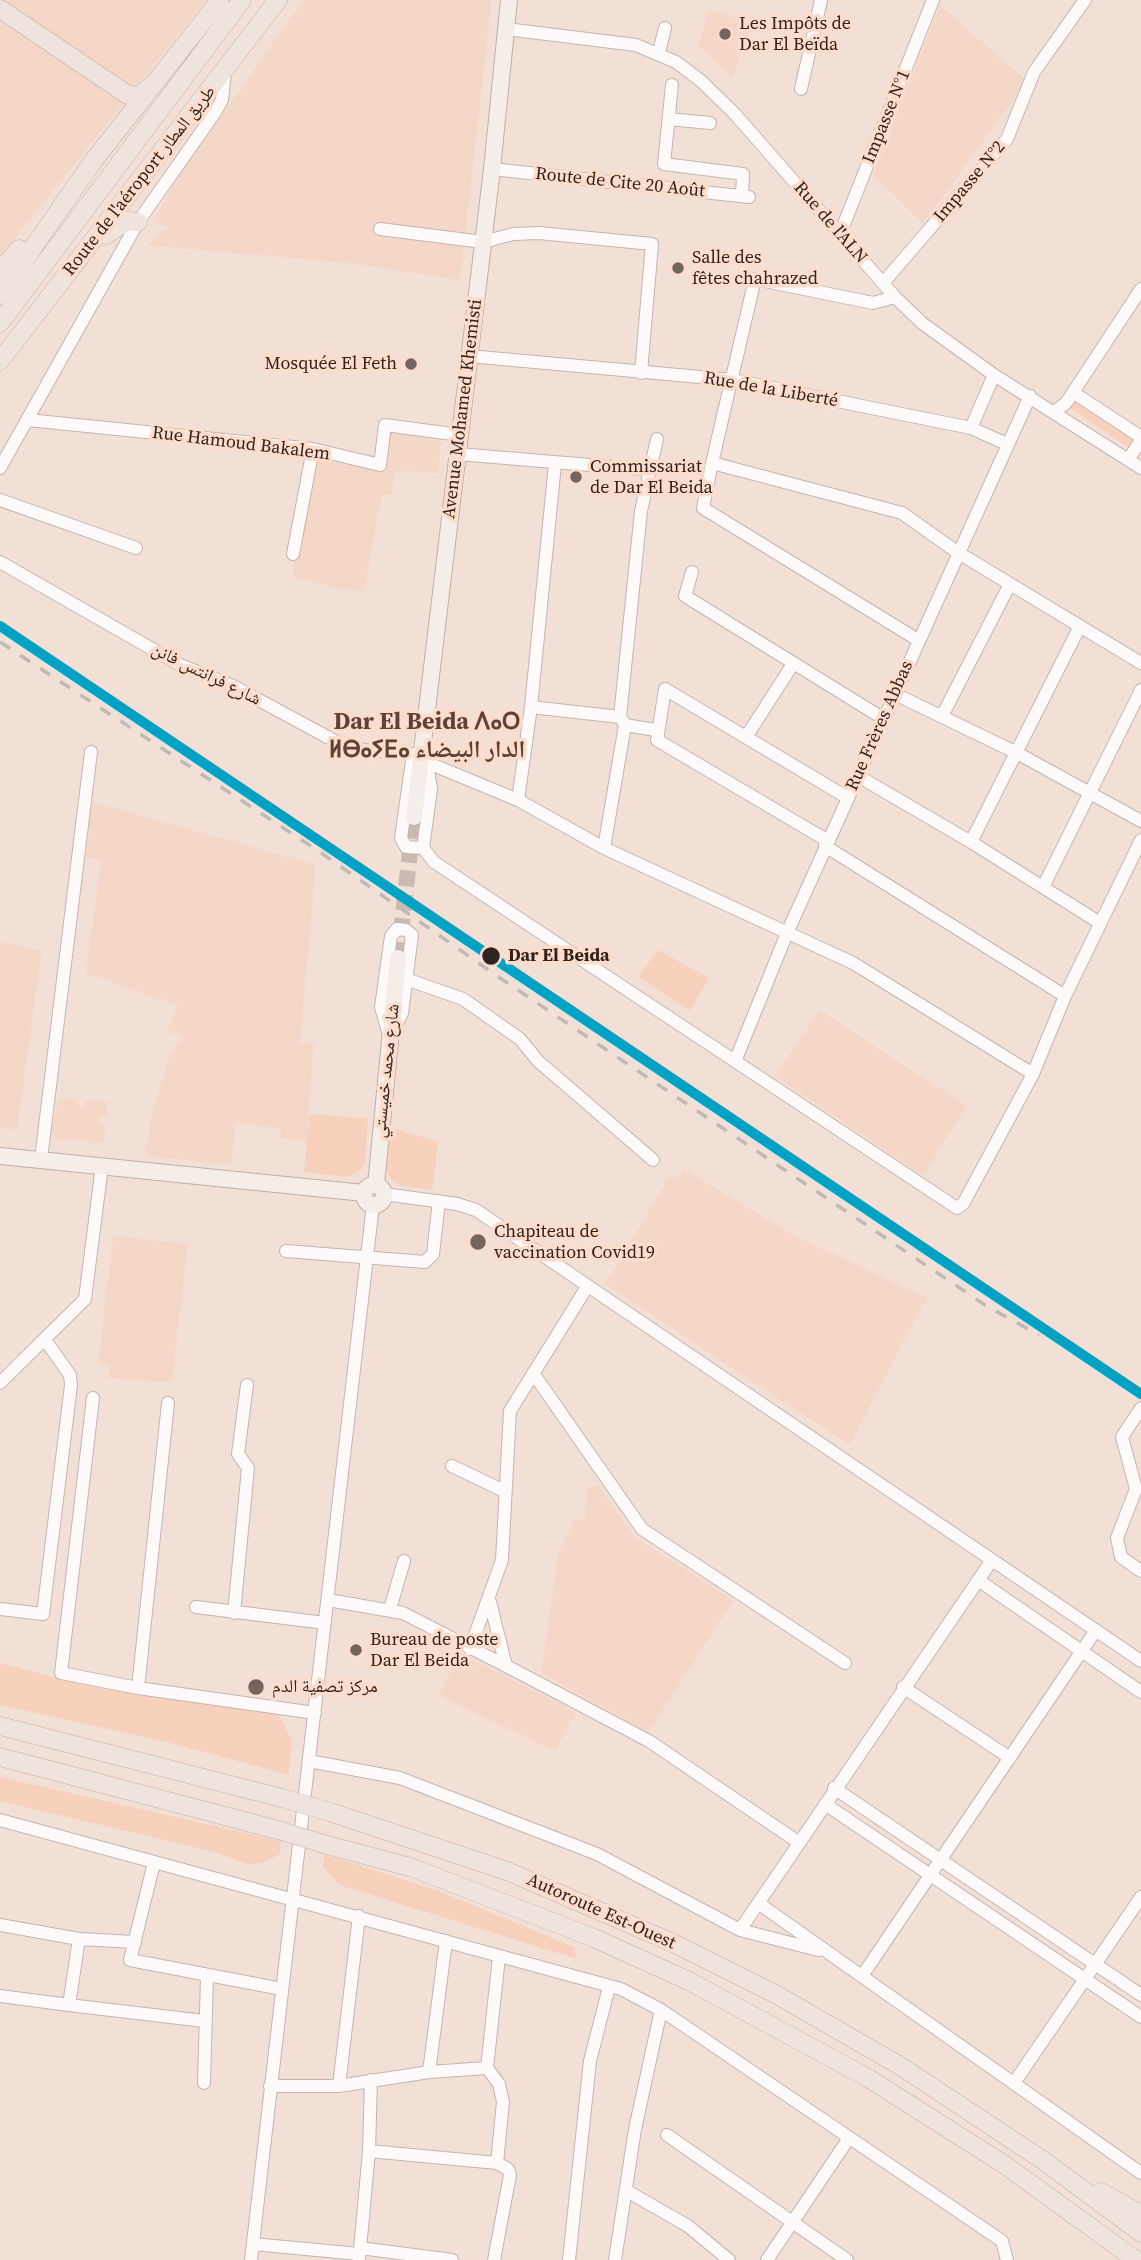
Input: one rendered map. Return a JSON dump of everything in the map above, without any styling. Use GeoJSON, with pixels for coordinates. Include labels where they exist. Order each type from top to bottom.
{"type":"FeatureCollection","features":[{"type":"Feature","properties":{"kind":"highway"},"geometry":{"type":"LineString","coordinates":[[0,295],[94,160],[220,0]]}},
{"type":"Feature","properties":{"kind":"highway","name":"Route de l'aéroport طريق المطار"},"geometry":{"type":"LineString","coordinates":[[0,323],[243,0]]}},
{"type":"Feature","properties":{"kind":"highway","name":"Route de l'aéroport طريق المطار"},"geometry":{"type":"LineString","coordinates":[[0,361],[278,0]]}},
{"type":"Feature","properties":{"kind":"highway"},"geometry":{"type":"LineString","coordinates":[[0,9],[132,97],[144,93],[166,64],[178,55]]}},
{"type":"Feature","properties":{"kind":"highway"},"geometry":{"type":"LineString","coordinates":[[0,17],[125,100],[127,112],[94,160]]}},
{"type":"Feature","properties":{"kind":"highway"},"geometry":{"type":"LineString","coordinates":[[0,271],[59,201],[73,190]]}},
{"type":"Feature","properties":{"kind":"highway"},"geometry":{"type":"LineString","coordinates":[[94,242],[127,221],[138,222]]}},
{"type":"Feature","properties":{"kind":"highway","name":"Autoroute Est-Ouest"},"geometry":{"type":"LineString","coordinates":[[0,1727],[330,1812],[507,1871],[673,1943],[777,1995],[902,2067],[1044,2161],[1141,2232]]}},
{"type":"Feature","properties":{"kind":"highway","name":"Autoroute Est-Ouest"},"geometry":{"type":"LineString","coordinates":[[0,1757],[413,1868],[594,1938],[700,1986],[868,2078],[1005,2165],[1136,2260]]}},
{"type":"Feature","properties":{"kind":"highway"},"geometry":{"type":"LineString","coordinates":[[1044,2161],[1141,2214]]}},
{"type":"Feature","properties":{"kind":"main road","name":"Avenue Mohamed Khemisti"},"geometry":{"type":"LineString","coordinates":[[414,817],[492,169],[509,0]]}},
{"type":"Feature","properties":{"kind":"main road","name":"شارع محمد خميستي"},"geometry":{"type":"LineString","coordinates":[[374,1194],[398,958]]}},
{"type":"Feature","properties":{"kind":"main road"},"geometry":{"type":"LineString","coordinates":[[0,1156],[41,1158],[374,1194]]}},
{"type":"Feature","properties":{"kind":"street"},"geometry":{"type":"LineString","coordinates":[[801,89],[821,0]]}},
{"type":"Feature","properties":{"kind":"street","name":"Impasse N°1"},"geometry":{"type":"LineString","coordinates":[[840,234],[933,0]]}},
{"type":"Feature","properties":{"kind":"street","name":"Impasse N°2"},"geometry":{"type":"LineString","coordinates":[[883,284],[1007,139],[1034,72],[1085,0]]}},
{"type":"Feature","properties":{"kind":"street"},"geometry":{"type":"LineString","coordinates":[[659,52],[665,28]]}},
{"type":"Feature","properties":{"kind":"street","name":"Rue de l'ALN"},"geometry":{"type":"LineString","coordinates":[[506,29],[636,45],[659,52],[701,80],[734,113],[883,284],[922,323],[995,375],[1141,468]]}},
{"type":"Feature","properties":{"kind":"street"},"geometry":{"type":"LineString","coordinates":[[0,468],[138,222],[216,111],[222,100],[225,71]]}},
{"type":"Feature","properties":{"kind":"street"},"geometry":{"type":"LineString","coordinates":[[663,188],[672,85]]}},
{"type":"Feature","properties":{"kind":"street"},"geometry":{"type":"LineString","coordinates":[[669,118],[710,123]]}},
{"type":"Feature","properties":{"kind":"street","name":"Route de Cite 20 Août"},"geometry":{"type":"LineString","coordinates":[[492,169],[746,196],[743,174],[664,164]]}},
{"type":"Feature","properties":{"kind":"street"},"geometry":{"type":"LineString","coordinates":[[380,229],[483,242],[513,234],[540,233],[652,244],[641,373]]}},
{"type":"Feature","properties":{"kind":"street"},"geometry":{"type":"LineString","coordinates":[[895,297],[873,303],[755,279],[703,508],[918,640]]}},
{"type":"Feature","properties":{"kind":"street"},"geometry":{"type":"LineString","coordinates":[[1054,412],[1073,393],[1141,289]]}},
{"type":"Feature","properties":{"kind":"street","name":"Rue de la Liberté"},"geometry":{"type":"LineString","coordinates":[[470,356],[733,380],[971,428],[1007,444]]}},
{"type":"Feature","properties":{"kind":"street"},"geometry":{"type":"LineString","coordinates":[[971,428],[995,375]]}},
{"type":"Feature","properties":{"kind":"street"},"geometry":{"type":"LineString","coordinates":[[1073,393],[1141,439],[1128,460]]}},
{"type":"Feature","properties":{"kind":"street","name":"Rue Frères Abbas"},"geometry":{"type":"LineString","coordinates":[[736,1059],[787,933],[957,552],[1030,396]]}},
{"type":"Feature","properties":{"kind":"street","name":"Rue Hamoud Bakalem"},"geometry":{"type":"LineString","coordinates":[[28,420],[313,449],[380,465],[385,425],[460,435]]}},
{"type":"Feature","properties":{"kind":"street"},"geometry":{"type":"LineString","coordinates":[[604,848],[623,721],[641,511],[657,439]]}},
{"type":"Feature","properties":{"kind":"street"},"geometry":{"type":"LineString","coordinates":[[293,554],[313,449]]}},
{"type":"Feature","properties":{"kind":"street"},"geometry":{"type":"LineString","coordinates":[[458,454],[650,470]]}},
{"type":"Feature","properties":{"kind":"street"},"geometry":{"type":"LineString","coordinates":[[712,463],[902,513],[957,552],[1141,663]]}},
{"type":"Feature","properties":{"kind":"street"},"geometry":{"type":"LineString","coordinates":[[518,800],[531,707],[555,464]]}},
{"type":"Feature","properties":{"kind":"street"},"geometry":{"type":"LineString","coordinates":[[0,500],[136,548]]}},
{"type":"Feature","properties":{"kind":"street","name":"شارع فرانتس فانن"},"geometry":{"type":"LineString","coordinates":[[0,562],[180,665],[231,685],[343,748],[420,757],[518,800],[604,848],[853,963],[1033,1074]]}},
{"type":"Feature","properties":{"kind":"street"},"geometry":{"type":"LineString","coordinates":[[692,572],[685,596],[884,719]]}},
{"type":"Feature","properties":{"kind":"street"},"geometry":{"type":"LineString","coordinates":[[942,716],[1010,584]]}},
{"type":"Feature","properties":{"kind":"street"},"geometry":{"type":"LineString","coordinates":[[971,842],[1080,626]]}},
{"type":"Feature","properties":{"kind":"street"},"geometry":{"type":"LineString","coordinates":[[746,737],[793,664]]}},
{"type":"Feature","properties":{"kind":"street"},"geometry":{"type":"LineString","coordinates":[[848,798],[665,689],[656,730],[657,740],[827,844],[1065,996]]}},
{"type":"Feature","properties":{"kind":"street"},"geometry":{"type":"LineString","coordinates":[[1043,887],[1141,690]]}},
{"type":"Feature","properties":{"kind":"street"},"geometry":{"type":"LineString","coordinates":[[895,694],[1017,753],[1141,821]]}},
{"type":"Feature","properties":{"kind":"street"},"geometry":{"type":"LineString","coordinates":[[531,707],[623,721],[656,730]]}},
{"type":"Feature","properties":{"kind":"street"},"geometry":{"type":"LineString","coordinates":[[41,1158],[91,752]]}},
{"type":"Feature","properties":{"kind":"street"},"geometry":{"type":"LineString","coordinates":[[420,757],[401,838],[406,847],[423,848]]}},
{"type":"Feature","properties":{"kind":"street"},"geometry":{"type":"LineString","coordinates":[[420,757],[431,789],[423,848],[434,862],[736,1059],[957,1208],[963,1204],[1033,1074],[1065,996],[1141,840]]}},
{"type":"Feature","properties":{"kind":"street"},"geometry":{"type":"LineString","coordinates":[[858,776],[971,842],[1100,923]]}},
{"type":"Feature","properties":{"kind":"street"},"geometry":{"type":"LineString","coordinates":[[397,929],[406,930],[412,935],[402,1013],[390,1038],[381,1007],[391,936],[397,929]]}},
{"type":"Feature","properties":{"kind":"street"},"geometry":{"type":"LineString","coordinates":[[406,979],[463,999],[520,1039],[538,1061],[653,1160]]}},
{"type":"Feature","properties":{"kind":"street"},"geometry":{"type":"LineString","coordinates":[[2,1378],[85,1299],[102,1166]]}},
{"type":"Feature","properties":{"kind":"street"},"geometry":{"type":"LineString","coordinates":[[251,2260],[374,1194],[439,1201],[476,1210],[1141,1661]]}},
{"type":"Feature","properties":{"kind":"street"},"geometry":{"type":"LineString","coordinates":[[286,1251],[425,1262],[430,1260],[439,1201]]}},
{"type":"Feature","properties":{"kind":"street"},"geometry":{"type":"LineString","coordinates":[[470,1649],[490,1601],[502,1560],[510,1411],[587,1287]]}},
{"type":"Feature","properties":{"kind":"street"},"geometry":{"type":"LineString","coordinates":[[0,1609],[43,1614],[71,1385],[69,1375],[44,1340]]}},
{"type":"Feature","properties":{"kind":"street"},"geometry":{"type":"LineString","coordinates":[[533,1373],[642,1528],[845,1663]]}},
{"type":"Feature","properties":{"kind":"street"},"geometry":{"type":"LineString","coordinates":[[234,1612],[248,1468],[238,1454],[247,1385]]}},
{"type":"Feature","properties":{"kind":"street"},"geometry":{"type":"LineString","coordinates":[[93,1398],[59,1668],[65,1675],[138,1688],[314,1713]]}},
{"type":"Feature","properties":{"kind":"street"},"geometry":{"type":"LineString","coordinates":[[138,1688],[168,1403]]}},
{"type":"Feature","properties":{"kind":"street"},"geometry":{"type":"LineString","coordinates":[[1141,1408],[1122,1437],[1139,1491],[1117,1538],[1121,1557],[1141,1571]]}},
{"type":"Feature","properties":{"kind":"street"},"geometry":{"type":"LineString","coordinates":[[452,1466],[504,1491]]}},
{"type":"Feature","properties":{"kind":"street"},"geometry":{"type":"LineString","coordinates":[[740,1930],[834,1788],[992,1560]]}},
{"type":"Feature","properties":{"kind":"street"},"geometry":{"type":"LineString","coordinates":[[390,1609],[404,1561]]}},
{"type":"Feature","properties":{"kind":"street"},"geometry":{"type":"LineString","coordinates":[[978,1580],[1141,1692]]}},
{"type":"Feature","properties":{"kind":"street"},"geometry":{"type":"LineString","coordinates":[[328,1600],[390,1609],[506,1666],[649,1741],[798,1842]]}},
{"type":"Feature","properties":{"kind":"street"},"geometry":{"type":"LineString","coordinates":[[490,1601],[506,1666]]}},
{"type":"Feature","properties":{"kind":"street"},"geometry":{"type":"LineString","coordinates":[[196,1607],[325,1623]]}},
{"type":"Feature","properties":{"kind":"street"},"geometry":{"type":"LineString","coordinates":[[862,1976],[1096,1630]]}},
{"type":"Feature","properties":{"kind":"street"},"geometry":{"type":"LineString","coordinates":[[903,1687],[1010,1758]]}},
{"type":"Feature","properties":{"kind":"street"},"geometry":{"type":"LineString","coordinates":[[309,1761],[400,1778],[597,1854],[740,1930],[828,1953]]}},
{"type":"Feature","properties":{"kind":"street"},"geometry":{"type":"LineString","coordinates":[[834,1788],[1141,1996]]}},
{"type":"Feature","properties":{"kind":"street"},"geometry":{"type":"LineString","coordinates":[[825,1804],[1141,2017]]}},
{"type":"Feature","properties":{"kind":"street"},"geometry":{"type":"LineString","coordinates":[[0,1820],[621,1989],[661,2010],[1002,2241],[1007,2260]]}},
{"type":"Feature","properties":{"kind":"street"},"geometry":{"type":"LineString","coordinates":[[154,1863],[130,1956],[132,1963],[282,1989]]}},
{"type":"Feature","properties":{"kind":"street"},"geometry":{"type":"LineString","coordinates":[[1014,2083],[1141,1897]]}},
{"type":"Feature","properties":{"kind":"street"},"geometry":{"type":"LineString","coordinates":[[758,1903],[1141,2173]]}},
{"type":"Feature","properties":{"kind":"street"},"geometry":{"type":"LineString","coordinates":[[339,2086],[359,1916]]}},
{"type":"Feature","properties":{"kind":"street"},"geometry":{"type":"LineString","coordinates":[[0,1925],[79,1939],[135,1942]]}},
{"type":"Feature","properties":{"kind":"street"},"geometry":{"type":"LineString","coordinates":[[69,2005],[79,1939]]}},
{"type":"Feature","properties":{"kind":"street"},"geometry":{"type":"LineString","coordinates":[[429,2072],[446,1941]]}},
{"type":"Feature","properties":{"kind":"street"},"geometry":{"type":"LineString","coordinates":[[497,2164],[503,2102],[499,2084],[487,2068],[499,1957]]}},
{"type":"Feature","properties":{"kind":"street"},"geometry":{"type":"LineString","coordinates":[[204,2083],[207,1977]]}},
{"type":"Feature","properties":{"kind":"street"},"geometry":{"type":"LineString","coordinates":[[569,2260],[590,2061],[609,1987]]}},
{"type":"Feature","properties":{"kind":"street"},"geometry":{"type":"LineString","coordinates":[[0,1996],[204,2021]]}},
{"type":"Feature","properties":{"kind":"street"},"geometry":{"type":"LineString","coordinates":[[615,2260],[635,2129],[661,2010]]}},
{"type":"Feature","properties":{"kind":"street"},"geometry":{"type":"LineString","coordinates":[[271,2086],[339,2086],[429,2072],[487,2068]]}},
{"type":"Feature","properties":{"kind":"street"},"geometry":{"type":"LineString","coordinates":[[359,2254],[369,2151],[371,2080]]}},
{"type":"Feature","properties":{"kind":"street"},"geometry":{"type":"LineString","coordinates":[[667,2135],[847,2260]]}},
{"type":"Feature","properties":{"kind":"street"},"geometry":{"type":"LineString","coordinates":[[767,2260],[849,2138]]}},
{"type":"Feature","properties":{"kind":"street"},"geometry":{"type":"LineString","coordinates":[[369,2151],[497,2164],[508,2169],[510,2175],[494,2260]]}},
{"type":"Feature","properties":{"kind":"street"},"geometry":{"type":"LineString","coordinates":[[627,2191],[688,2226],[729,2260]]}},
{"type":"Feature","properties":{"kind":"street"},"geometry":{"type":"LineString","coordinates":[[253,2244],[452,2260]]}},
{"type":"Feature","properties":{"kind":"shaded area"},"geometry":{"type":"Polygon","coordinates":[[[0,0],[206,0],[0,257],[0,0]]]}},
{"type":"Feature","properties":{"kind":"shaded area"},"geometry":{"type":"Polygon","coordinates":[[[303,0],[492,0],[460,280],[348,263],[147,245],[167,228],[154,220],[175,182],[303,0]]]}},
{"type":"Feature","properties":{"kind":"shaded area"},"geometry":{"type":"Polygon","coordinates":[[[940,5],[1027,81],[923,224],[873,175],[940,5]]]}},
{"type":"Feature","properties":{"kind":"shaded area","name":"Les Impôts de Dar El Beïda"},"geometry":{"type":"Polygon","coordinates":[[[709,9],[753,22],[732,78],[698,46],[709,9]]]}},
{"type":"Feature","properties":{"kind":"shaded area"},"geometry":{"type":"Polygon","coordinates":[[[1076,399],[1136,438],[1129,448],[1070,408],[1076,399]]]}},
{"type":"Feature","properties":{"kind":"shaded area"},"geometry":{"type":"Polygon","coordinates":[[[391,432],[441,440],[439,473],[395,471],[392,495],[382,494],[364,591],[336,588],[293,577],[308,459],[386,470],[391,432]]]}},
{"type":"Feature","properties":{"kind":"shaded area"},"geometry":{"type":"Polygon","coordinates":[[[92,802],[316,865],[300,1042],[314,1044],[306,1141],[280,1138],[281,1129],[236,1122],[231,1165],[148,1156],[146,1150],[152,1112],[169,1058],[183,1037],[167,1032],[177,1005],[86,973],[101,860],[86,857],[92,802]]]}},
{"type":"Feature","properties":{"kind":"shaded area"},"geometry":{"type":"Polygon","coordinates":[[[0,942],[42,951],[17,1130],[0,1128],[0,942]]]}},
{"type":"Feature","properties":{"kind":"shaded area"},"geometry":{"type":"Polygon","coordinates":[[[658,950],[709,978],[690,1011],[638,977],[658,950]]]}},
{"type":"Feature","properties":{"kind":"shaded area"},"geometry":{"type":"Polygon","coordinates":[[[820,1010],[967,1106],[923,1176],[775,1076],[820,1010]]]}},
{"type":"Feature","properties":{"kind":"shaded area"},"geometry":{"type":"Polygon","coordinates":[[[59,1098],[78,1100],[77,1106],[83,1107],[85,1100],[108,1102],[107,1117],[99,1117],[99,1124],[106,1125],[104,1142],[57,1139],[50,1132],[59,1098]]]}},
{"type":"Feature","properties":{"kind":"shaded area"},"geometry":{"type":"Polygon","coordinates":[[[309,1114],[368,1118],[365,1163],[361,1170],[348,1177],[304,1172],[309,1114]]]}},
{"type":"Feature","properties":{"kind":"shaded area"},"geometry":{"type":"Polygon","coordinates":[[[391,1128],[438,1141],[433,1190],[402,1186],[391,1179],[386,1170],[391,1128]]]}},
{"type":"Feature","properties":{"kind":"shaded area"},"geometry":{"type":"Polygon","coordinates":[[[684,1169],[794,1235],[927,1298],[849,1445],[605,1284],[670,1175],[677,1179],[684,1169]]]}},
{"type":"Feature","properties":{"kind":"shaded area"},"geometry":{"type":"Polygon","coordinates":[[[113,1236],[188,1244],[172,1382],[108,1378],[110,1364],[98,1363],[113,1236]]]}},
{"type":"Feature","properties":{"kind":"shaded area"},"geometry":{"type":"Polygon","coordinates":[[[599,1485],[634,1536],[734,1601],[648,1732],[541,1673],[558,1554],[575,1520],[585,1519],[588,1488],[599,1485]]]}},
{"type":"Feature","properties":{"kind":"shaded area"},"geometry":{"type":"Polygon","coordinates":[[[460,1653],[576,1712],[555,1752],[439,1695],[460,1653]]]}},
{"type":"Feature","properties":{"kind":"shaded area"},"geometry":{"type":"Polygon","coordinates":[[[0,1663],[50,1676],[278,1714],[292,1740],[289,1775],[171,1743],[0,1705],[0,1663]]]}},
{"type":"Feature","properties":{"kind":"shaded area"},"geometry":{"type":"Polygon","coordinates":[[[0,1777],[281,1841],[280,1854],[265,1862],[250,1865],[215,1852],[0,1801],[0,1777]]]}},
{"type":"Feature","properties":{"kind":"shaded area"},"geometry":{"type":"Polygon","coordinates":[[[324,1854],[439,1891],[574,1947],[577,1959],[339,1885],[323,1866],[324,1854]]]}},
{"type":"Feature","properties":{"kind":"tunnel"},"geometry":{"type":"LineString","coordinates":[[398,958],[414,817]]}},
{"type":"Feature","properties":{"kind":"railway"},"geometry":{"type":"LineString","coordinates":[[0,626],[1141,1394]]}},
{"type":"Feature","properties":{"kind":"railway"},"geometry":{"type":"LineString","coordinates":[[0,642],[320,852],[506,982],[985,1305],[1039,1335]]}},
{"type":"Feature","properties":{"kind":"transit line"},"geometry":{"type":"LineString","coordinates":[[0,626],[1141,1394]]}},
{"type":"Feature","properties":{"kind":"place","name":"Les Impôts de Dar El Beïda"},"geometry":{"type":"Point","coordinates":[725,34]}},
{"type":"Feature","properties":{"kind":"place","name":"Salle des fêtes chahrazed"},"geometry":{"type":"Point","coordinates":[678,268]}},
{"type":"Feature","properties":{"kind":"place","name":"Mosquée El Feth"},"geometry":{"type":"Point","coordinates":[411,364]}},
{"type":"Feature","properties":{"kind":"place","name":"Commissariat de Dar El Beida"},"geometry":{"type":"Point","coordinates":[576,477]}},
{"type":"Feature","properties":{"kind":"place","name":"Dar El Beida"},"geometry":{"type":"Point","coordinates":[491,956]}},
{"type":"Feature","properties":{"kind":"place","name":"Chapiteau de vaccination Covid19"},"geometry":{"type":"Point","coordinates":[478,1242]}},
{"type":"Feature","properties":{"kind":"place","name":"Bureau de poste Dar El Beida"},"geometry":{"type":"Point","coordinates":[356,1650]}},
{"type":"Feature","properties":{"kind":"place","name":"مركز تصفية الدم"},"geometry":{"type":"Point","coordinates":[256,1687]}},
{"type":"Feature","properties":{"kind":"district","name":"Dar El Beida ⴷⴰⵔ ⵍⴱⴰⵢⴹⴰ الدار البيضاء"},"geometry":{"type":"Point","coordinates":[427,737]}}]}
